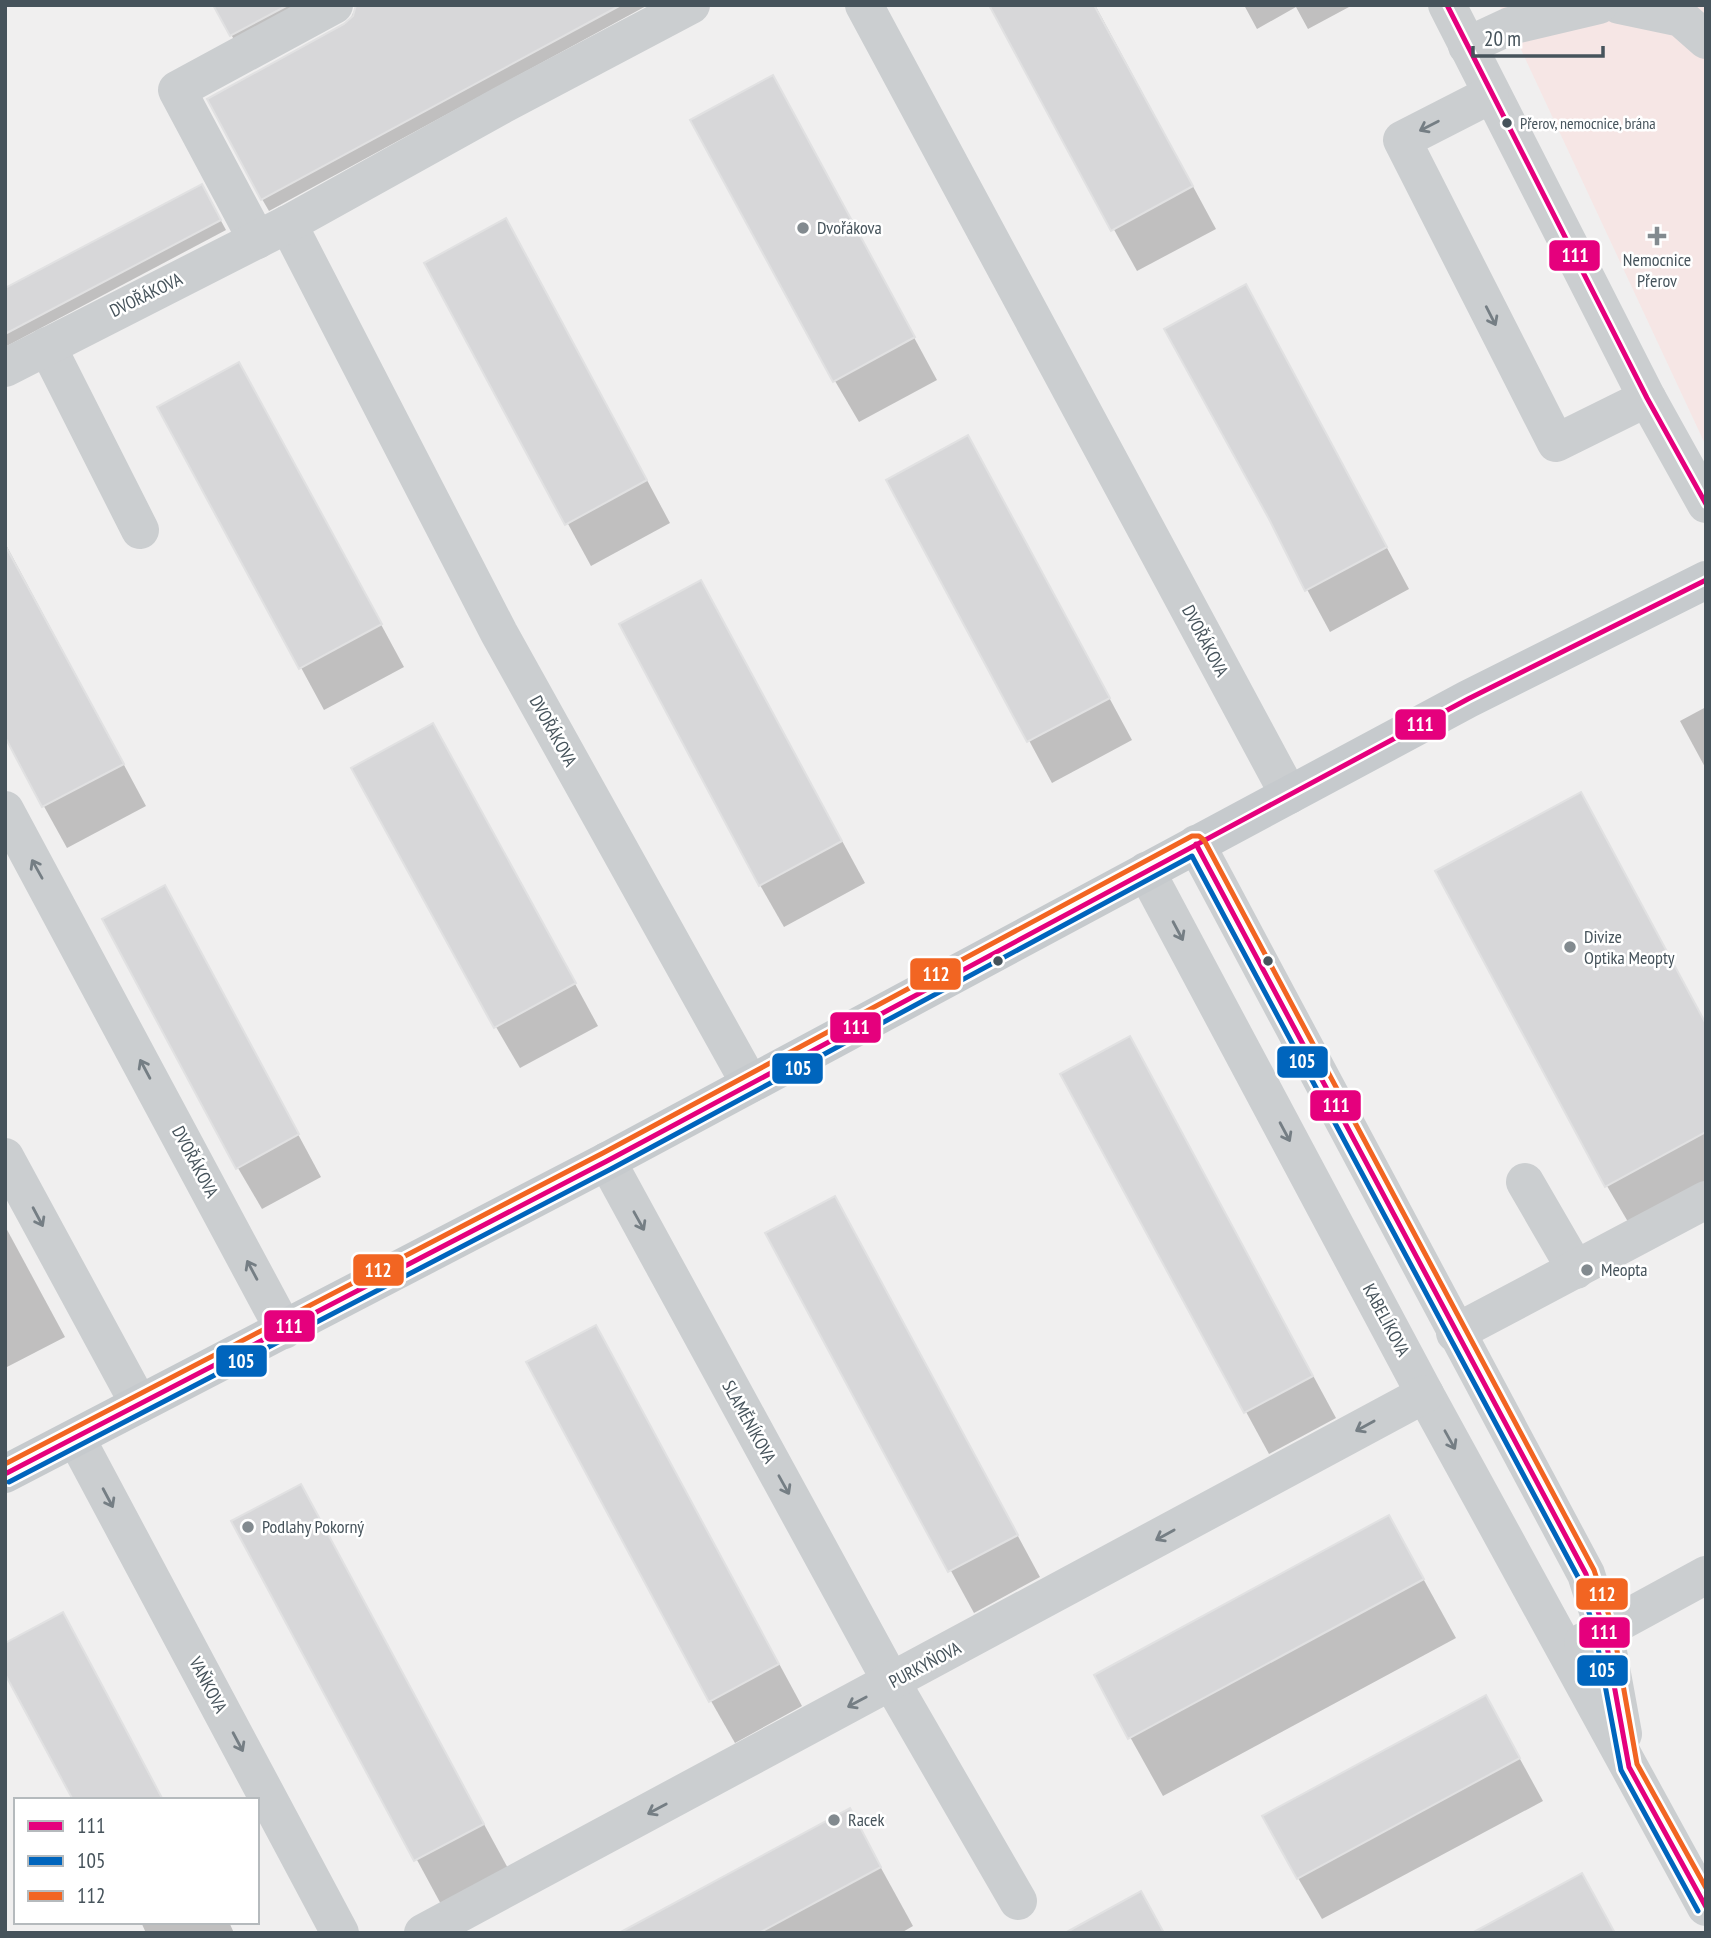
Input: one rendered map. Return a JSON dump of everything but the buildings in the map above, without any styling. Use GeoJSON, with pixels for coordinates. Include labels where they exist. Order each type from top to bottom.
{"type":"FeatureCollection","features":[{"type":"Feature","properties":{"kind":"main road"},"geometry":{"type":"LineString","coordinates":[[5,1474],[607,1161],[1468,699],[1706,580]]}},
{"type":"Feature","properties":{"kind":"street"},"geometry":{"type":"LineString","coordinates":[[272,232],[177,90],[334,5]]}},
{"type":"Feature","properties":{"kind":"street","name":"DVOŘÁKOVA"},"geometry":{"type":"LineString","coordinates":[[5,368],[272,232],[502,105],[691,5]]}},
{"type":"Feature","properties":{"kind":"street","name":"DVOŘÁKOVA"},"geometry":{"type":"LineString","coordinates":[[863,5],[1289,795]]}},
{"type":"Feature","properties":{"kind":"street"},"geometry":{"type":"LineString","coordinates":[[1447,5],[1490,95],[1647,398],[1706,504]]}},
{"type":"Feature","properties":{"kind":"street"},"geometry":{"type":"LineString","coordinates":[[1467,46],[1510,26],[1599,5]]}},
{"type":"Feature","properties":{"kind":"street"},"geometry":{"type":"LineString","coordinates":[[1619,5],[1681,18],[1706,40]]}},
{"type":"Feature","properties":{"kind":"street"},"geometry":{"type":"LineString","coordinates":[[1490,95],[1402,140],[1556,443],[1647,398]]}},
{"type":"Feature","properties":{"kind":"street","name":"DVOŘÁKOVA"},"geometry":{"type":"LineString","coordinates":[[272,232],[750,1084]]}},
{"type":"Feature","properties":{"kind":"street"},"geometry":{"type":"LineString","coordinates":[[47,346],[140,530]]}},
{"type":"Feature","properties":{"kind":"street","name":"DVOŘÁKOVA"},"geometry":{"type":"LineString","coordinates":[[5,810],[284,1330]]}},
{"type":"Feature","properties":{"kind":"street","name":"KABELÍKOVA"},"geometry":{"type":"LineString","coordinates":[[1196,844],[1586,1574],[1604,1630],[1629,1767]]}},
{"type":"Feature","properties":{"kind":"street","name":"KABELÍKOVA"},"geometry":{"type":"LineString","coordinates":[[1146,871],[1425,1394],[1706,1907]]}},
{"type":"Feature","properties":{"kind":"street"},"geometry":{"type":"LineString","coordinates":[[5,1157],[139,1404]]}},
{"type":"Feature","properties":{"kind":"street","name":"SLAMĚNÍKOVA"},"geometry":{"type":"LineString","coordinates":[[607,1161],[892,1683],[1018,1901]]}},
{"type":"Feature","properties":{"kind":"street"},"geometry":{"type":"LineString","coordinates":[[1525,1182],[1576,1270]]}},
{"type":"Feature","properties":{"kind":"street"},"geometry":{"type":"LineString","coordinates":[[1455,1333],[1706,1200]]}},
{"type":"Feature","properties":{"kind":"street","name":"PURKYŇOVA"},"geometry":{"type":"LineString","coordinates":[[423,1933],[1425,1394]]}},
{"type":"Feature","properties":{"kind":"street","name":"VAŇKOVA"},"geometry":{"type":"LineString","coordinates":[[76,1438],[340,1933]]}},
{"type":"Feature","properties":{"kind":"street"},"geometry":{"type":"LineString","coordinates":[[1566,1652],[1706,1575]]}},
{"type":"Feature","properties":{"kind":"shaded area","name":"Nemocnice Přerov"},"geometry":{"type":"Polygon","coordinates":[[[1499,5],[1706,5],[1706,446],[1510,26],[1499,5]]]}},
{"type":"Feature","properties":{"kind":"transit line","name":"111"},"geometry":{"type":"LineString","coordinates":[[1447,5],[1647,398],[1706,504]]}},
{"type":"Feature","properties":{"kind":"transit line","name":"111"},"geometry":{"type":"LineString","coordinates":[[5,1474],[607,1161],[1468,699],[1706,580]]}},
{"type":"Feature","properties":{"kind":"transit line","name":"112"},"geometry":{"type":"LineString","coordinates":[[5,1464],[603,1153],[1192,836],[1199,836],[1204,840],[1594,1570],[1613,1628],[1637,1764],[1706,1888]]}},
{"type":"Feature","properties":{"kind":"transit line","name":"111"},"geometry":{"type":"LineString","coordinates":[[1196,844],[1586,1574],[1604,1630],[1629,1767],[1706,1907]]}},
{"type":"Feature","properties":{"kind":"transit line","name":"105"},"geometry":{"type":"LineString","coordinates":[[9,1482],[611,1169],[1192,856],[1578,1577],[1595,1632],[1621,1770],[1698,1911]]}},
{"type":"Feature","properties":{"kind":"place","name":"Přerov, nemocnice, brána"},"geometry":{"type":"Point","coordinates":[1507,123]}},
{"type":"Feature","properties":{"kind":"place","name":"Dvořákova"},"geometry":{"type":"Point","coordinates":[803,228]}},
{"type":"Feature","properties":{"kind":"place","name":"Nemocnice Přerov"},"geometry":{"type":"Point","coordinates":[1657,236]}},
{"type":"Feature","properties":{"kind":"place","name":"Divize Optika Meopty"},"geometry":{"type":"Point","coordinates":[1570,947]}},
{"type":"Feature","properties":{"kind":"place","name":"Meopta"},"geometry":{"type":"Point","coordinates":[1587,1270]}},
{"type":"Feature","properties":{"kind":"place","name":"Podlahy Pokorný"},"geometry":{"type":"Point","coordinates":[248,1527]}},
{"type":"Feature","properties":{"kind":"place","name":"Racek"},"geometry":{"type":"Point","coordinates":[834,1820]}}]}
